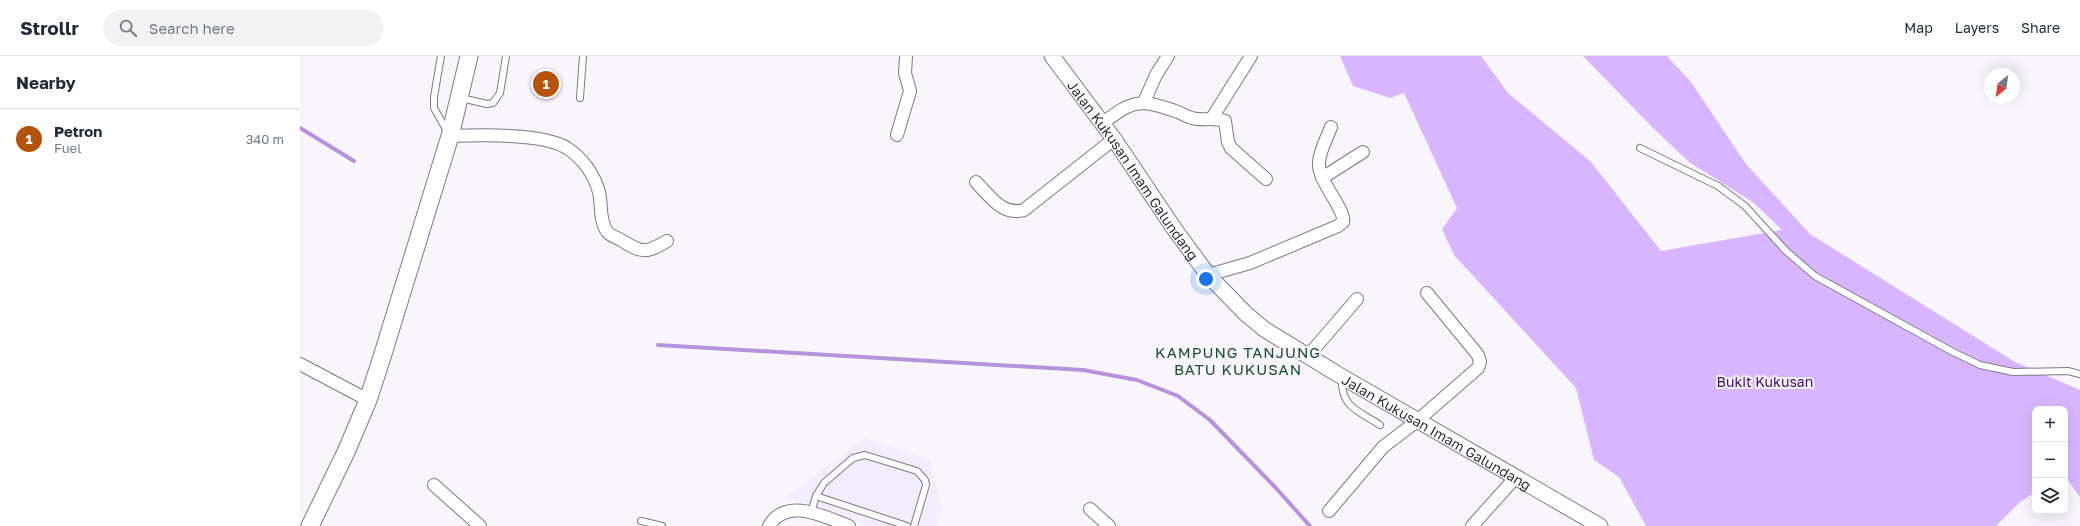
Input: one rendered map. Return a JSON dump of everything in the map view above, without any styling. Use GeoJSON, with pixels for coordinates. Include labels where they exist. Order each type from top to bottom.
{"type":"FeatureCollection","features":[{"type":"Feature","properties":{"kind":"main road"},"geometry":{"type":"LineString","coordinates":[[310,526],[346,452],[368,400],[450,136],[469,56]]}},
{"type":"Feature","properties":{"kind":"street"},"geometry":{"type":"LineString","coordinates":[[897,135],[910,91],[905,73],[906,56]]}},
{"type":"Feature","properties":{"kind":"street","name":"Jalan Kukusan Imam Galundang"},"geometry":{"type":"LineString","coordinates":[[1052,56],[1103,123],[1173,227],[1208,275],[1246,314],[1264,329],[1343,377],[1600,526]]}},
{"type":"Feature","properties":{"kind":"street"},"geometry":{"type":"LineString","coordinates":[[1144,102],[1156,75],[1168,56]]}},
{"type":"Feature","properties":{"kind":"street"},"geometry":{"type":"LineString","coordinates":[[1212,118],[1251,56]]}},
{"type":"Feature","properties":{"kind":"street"},"geometry":{"type":"LineString","coordinates":[[1103,123],[1132,103],[1144,102],[1155,104],[1194,119],[1212,118],[1225,121],[1228,142],[1231,148],[1266,179]]}},
{"type":"Feature","properties":{"kind":"street"},"geometry":{"type":"LineString","coordinates":[[1208,275],[1250,263],[1341,224],[1344,219],[1322,178],[1319,163],[1331,127]]}},
{"type":"Feature","properties":{"kind":"street"},"geometry":{"type":"LineString","coordinates":[[450,136],[542,139],[566,148],[582,161],[591,174],[598,191],[602,222],[607,232],[638,250],[651,251],[667,241]]}},
{"type":"Feature","properties":{"kind":"street"},"geometry":{"type":"LineString","coordinates":[[976,182],[1004,210],[1016,212],[1024,210],[1114,139]]}},
{"type":"Feature","properties":{"kind":"street"},"geometry":{"type":"LineString","coordinates":[[1322,178],[1363,152]]}},
{"type":"Feature","properties":{"kind":"street"},"geometry":{"type":"LineString","coordinates":[[1329,511],[1383,446],[1418,421],[1478,368],[1480,362],[1478,355],[1427,292]]}},
{"type":"Feature","properties":{"kind":"street"},"geometry":{"type":"LineString","coordinates":[[1308,356],[1356,298]]}},
{"type":"Feature","properties":{"kind":"street"},"geometry":{"type":"LineString","coordinates":[[300,364],[368,400]]}},
{"type":"Feature","properties":{"kind":"street"},"geometry":{"type":"LineString","coordinates":[[1472,526],[1515,478]]}},
{"type":"Feature","properties":{"kind":"street"},"geometry":{"type":"LineString","coordinates":[[434,485],[480,526]]}},
{"type":"Feature","properties":{"kind":"street"},"geometry":{"type":"LineString","coordinates":[[769,526],[772,520],[781,512],[796,509],[850,526]]}},
{"type":"Feature","properties":{"kind":"street"},"geometry":{"type":"LineString","coordinates":[[1090,509],[1109,526]]}},
{"type":"Feature","properties":{"kind":"lane"},"geometry":{"type":"LineString","coordinates":[[441,56],[434,97],[434,108],[450,136]]}},
{"type":"Feature","properties":{"kind":"lane"},"geometry":{"type":"LineString","coordinates":[[460,98],[487,104],[493,103],[500,93],[506,56]]}},
{"type":"Feature","properties":{"kind":"lane"},"geometry":{"type":"LineString","coordinates":[[580,98],[583,56]]}},
{"type":"Feature","properties":{"kind":"lane"},"geometry":{"type":"LineString","coordinates":[[1640,148],[1687,170],[1723,190],[1745,206],[1786,251],[1815,276],[1953,352],[1980,365],[2013,372],[2068,371],[2080,374]]}},
{"type":"Feature","properties":{"kind":"lane"},"geometry":{"type":"LineString","coordinates":[[1343,377],[1341,391],[1348,404],[1380,425]]}},
{"type":"Feature","properties":{"kind":"lane"},"geometry":{"type":"LineString","coordinates":[[811,513],[816,496],[824,483],[853,458],[865,455],[917,471],[925,480],[926,485],[914,526]]}},
{"type":"Feature","properties":{"kind":"lane"},"geometry":{"type":"LineString","coordinates":[[816,496],[907,526]]}},
{"type":"Feature","properties":{"kind":"lane"},"geometry":{"type":"LineString","coordinates":[[641,521],[662,526]]}},
{"type":"Feature","properties":{"kind":"shaded area"},"geometry":{"type":"Polygon","coordinates":[[[864,438],[930,460],[942,509],[936,526],[871,526],[786,497],[864,438]]]}},
{"type":"Feature","properties":{"kind":"green space","name":"Bukit Kukusan"},"geometry":{"type":"Polygon","coordinates":[[[1340,56],[1481,56],[1508,93],[1591,162],[1661,251],[1782,230],[1754,203],[1689,162],[1652,127],[1583,56],[1667,56],[1691,82],[1746,164],[1810,234],[2015,362],[2080,390],[2080,497],[2068,480],[2068,406],[2032,406],[2032,494],[2020,502],[1996,526],[1646,526],[1619,477],[1594,460],[1576,388],[1454,255],[1442,229],[1457,208],[1404,93],[1390,98],[1353,86],[1340,56]]]}},
{"type":"Feature","properties":{"kind":"waterway"},"geometry":{"type":"LineString","coordinates":[[300,128],[354,161]]}},
{"type":"Feature","properties":{"kind":"waterway"},"geometry":{"type":"LineString","coordinates":[[658,345],[1083,370],[1137,380],[1178,396],[1210,420],[1275,487],[1310,526]]}},
{"type":"Feature","properties":{"kind":"place","name":"Petron"},"geometry":{"type":"Point","coordinates":[546,84]}},
{"type":"Feature","properties":{"kind":"district","name":"KAMPUNG TANJUNG BATU KUKUSAN"},"geometry":{"type":"Point","coordinates":[1238,360]}}]}
